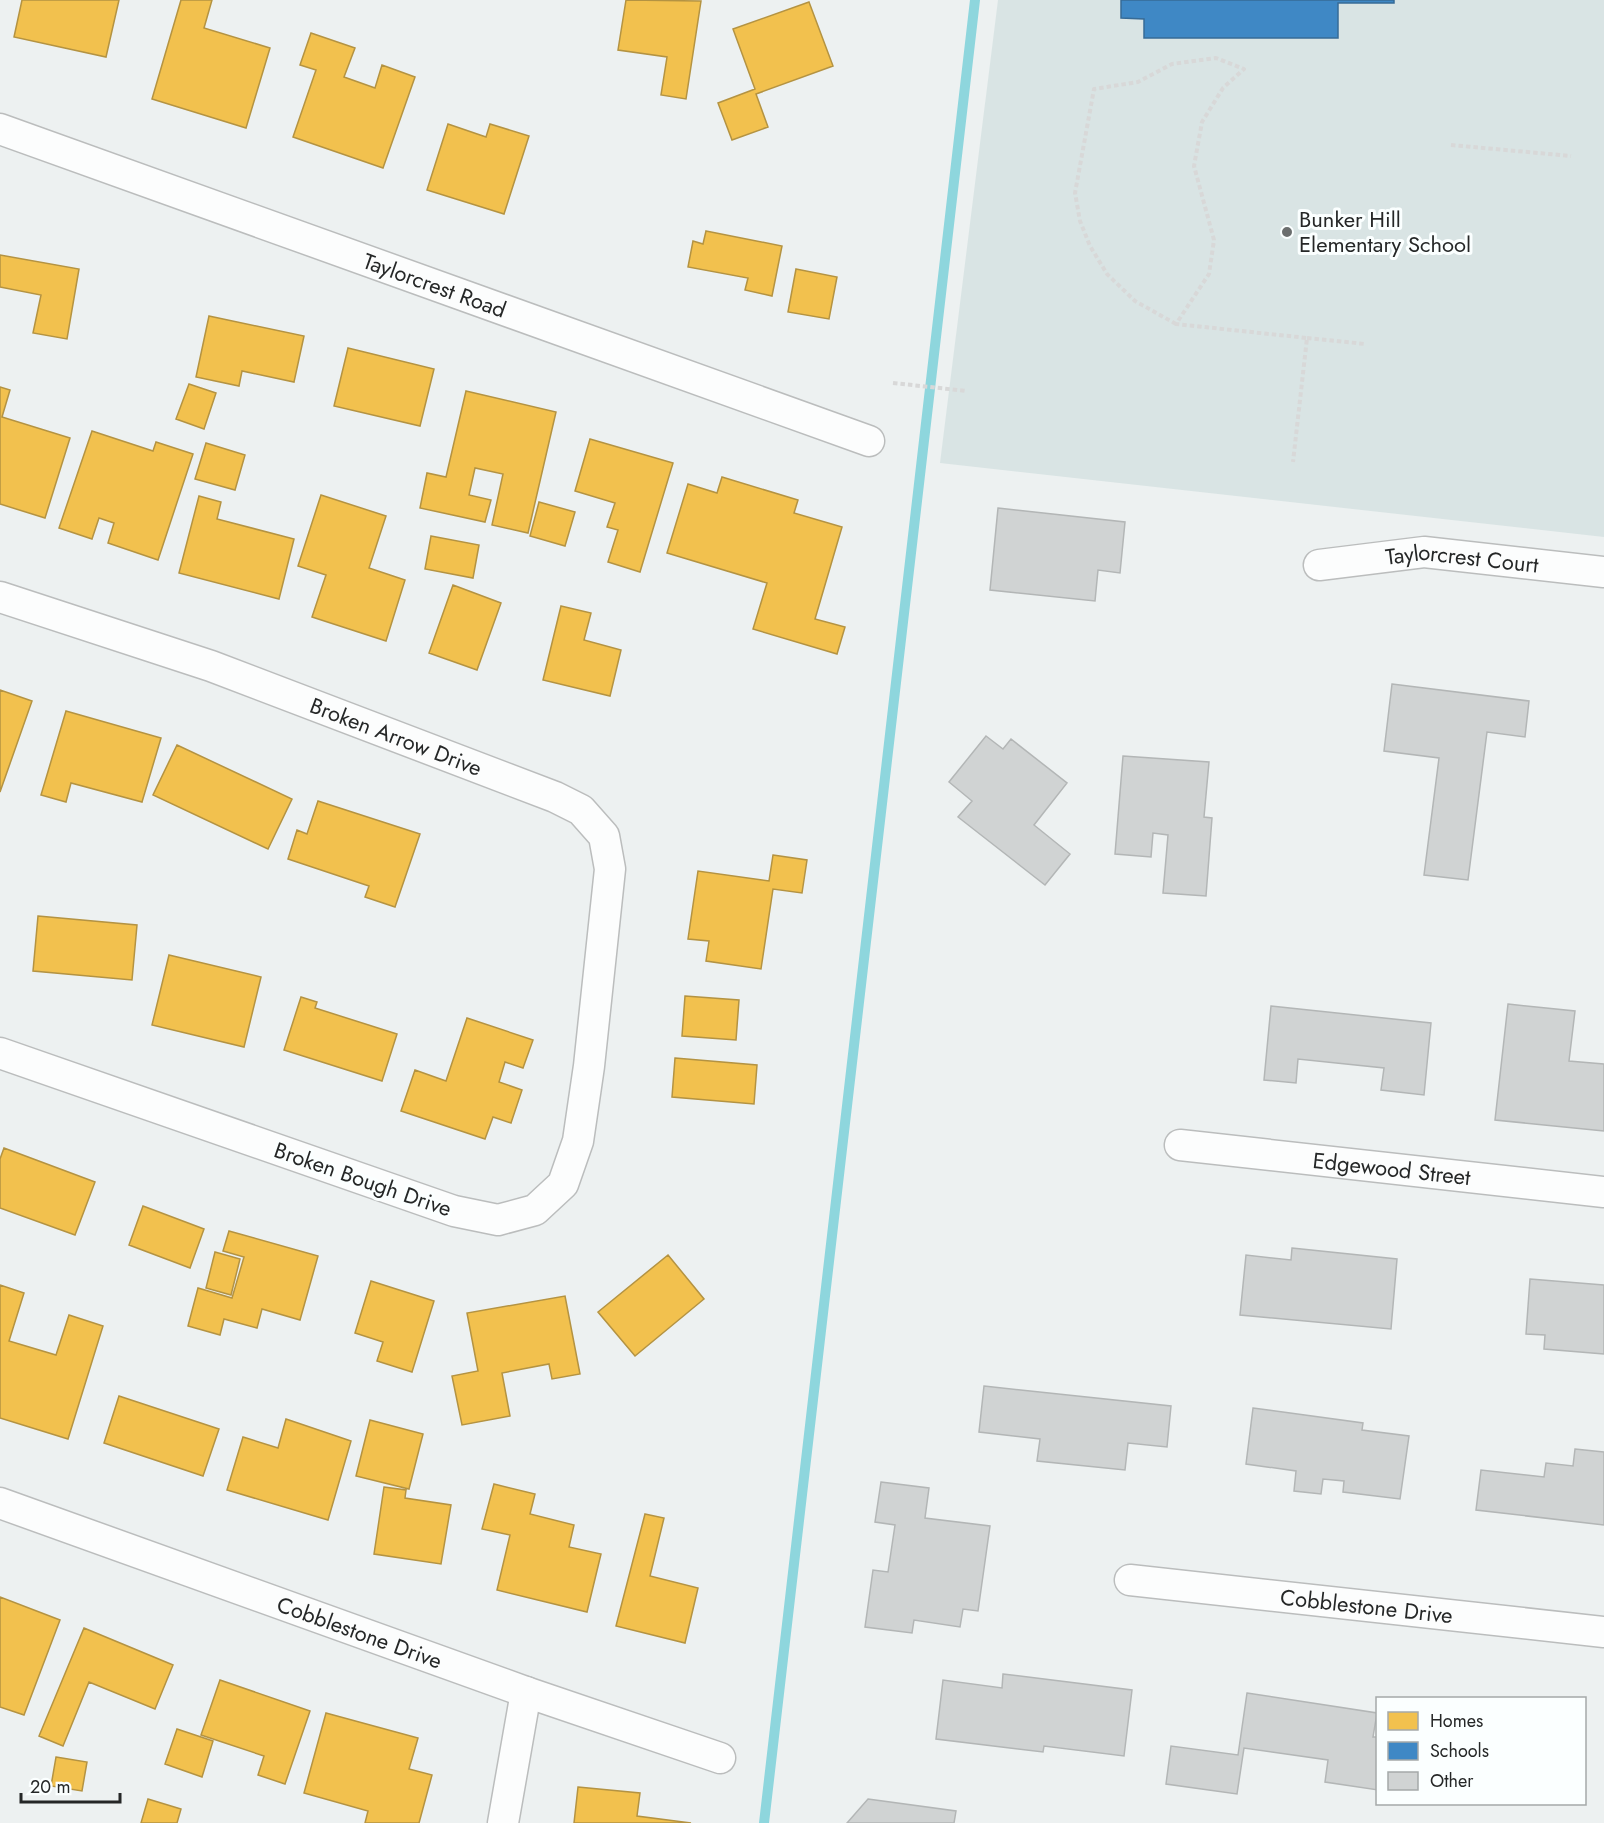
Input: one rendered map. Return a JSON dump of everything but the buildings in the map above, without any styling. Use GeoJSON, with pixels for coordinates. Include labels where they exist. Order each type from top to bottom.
{"type":"FeatureCollection","features":[{"type":"Feature","properties":{"kind":"street","name":"Taylorcrest Road"},"geometry":{"type":"LineString","coordinates":[[0,129],[868,441]]}},
{"type":"Feature","properties":{"kind":"street","name":"Taylorcrest Court"},"geometry":{"type":"LineString","coordinates":[[1319,565],[1424,552],[1604,572]]}},
{"type":"Feature","properties":{"kind":"street","name":"Broken Arrow Drive"},"geometry":{"type":"LineString","coordinates":[[0,597],[211,666],[555,796],[581,810],[604,836],[610,869],[594,1022]]}},
{"type":"Feature","properties":{"kind":"street","name":"Broken Bough Drive"},"geometry":{"type":"LineString","coordinates":[[0,1053],[454,1211],[498,1220],[535,1210],[563,1184],[578,1142],[594,1022]]}},
{"type":"Feature","properties":{"kind":"street","name":"Edgewood Street"},"geometry":{"type":"LineString","coordinates":[[1180,1145],[1604,1192]]}},
{"type":"Feature","properties":{"kind":"street","name":"Cobblestone Drive"},"geometry":{"type":"LineString","coordinates":[[0,1503],[526,1692],[720,1758]]}},
{"type":"Feature","properties":{"kind":"street","name":"Cobblestone Drive"},"geometry":{"type":"LineString","coordinates":[[1130,1580],[1604,1632]]}},
{"type":"Feature","properties":{"kind":"street"},"geometry":{"type":"LineString","coordinates":[[503,1823],[526,1692]]}},
{"type":"Feature","properties":{"kind":"path"},"geometry":{"type":"LineString","coordinates":[[1176,324],[1209,274],[1214,240],[1194,166],[1202,122],[1223,88],[1244,69],[1216,58],[1172,64],[1138,82],[1094,88],[1075,193],[1080,221],[1087,237],[1107,274],[1135,301],[1176,324],[1365,344]]}},
{"type":"Feature","properties":{"kind":"path"},"geometry":{"type":"LineString","coordinates":[[1451,145],[1571,156]]}},
{"type":"Feature","properties":{"kind":"path"},"geometry":{"type":"LineString","coordinates":[[1293,462],[1307,338]]}},
{"type":"Feature","properties":{"kind":"path"},"geometry":{"type":"LineString","coordinates":[[893,382],[967,391]]}},
{"type":"Feature","properties":{"kind":"shaded area","name":"Bunker Hill Elementary School"},"geometry":{"type":"Polygon","coordinates":[[[998,0],[1604,0],[1604,537],[940,463],[998,0]]]}},
{"type":"Feature","properties":{"kind":"waterway"},"geometry":{"type":"LineString","coordinates":[[764,1823],[975,0]]}},
{"type":"Feature","properties":{"kind":"place","name":"Bunker Hill Elementary School"},"geometry":{"type":"Point","coordinates":[1287,232]}}]}
